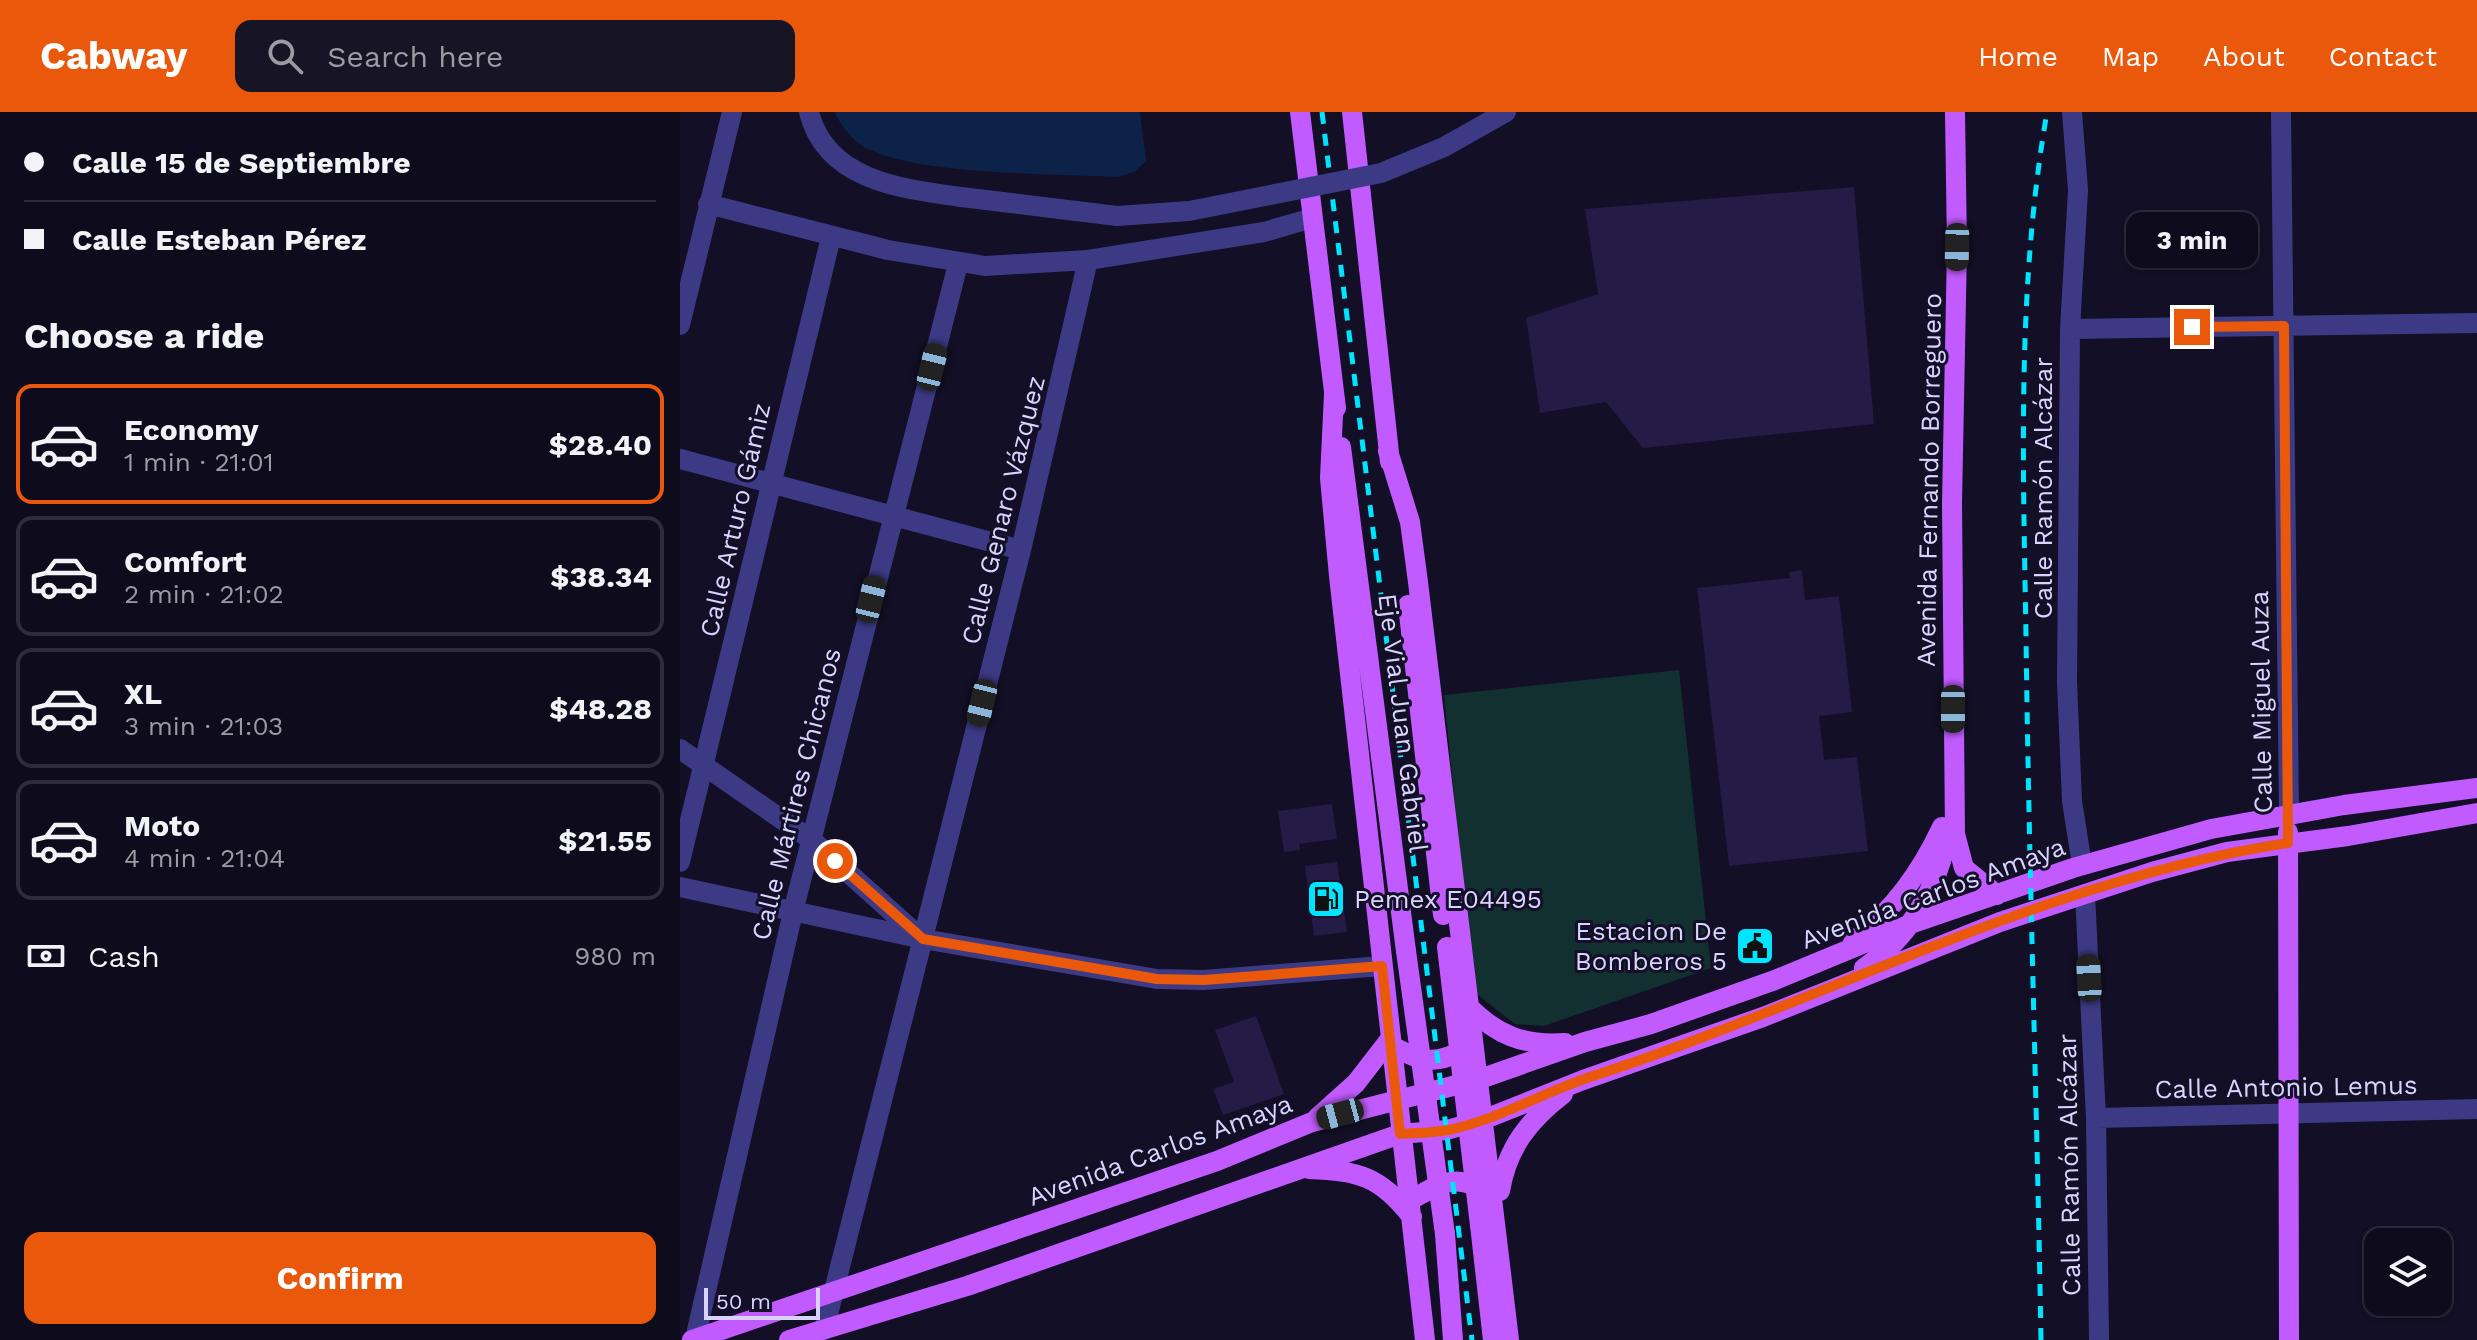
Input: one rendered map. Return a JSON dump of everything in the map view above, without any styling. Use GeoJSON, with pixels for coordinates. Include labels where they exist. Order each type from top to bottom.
{"type":"FeatureCollection","features":[{"type":"Feature","properties":{"kind":"main road","name":"Eje Vial Juan Gabriel"},"geometry":{"type":"LineString","coordinates":[[1300,112],[1334,394],[1445,1234],[1453,1340]]}},
{"type":"Feature","properties":{"kind":"main road","name":"Eje Vial Juan Gabriel"},"geometry":{"type":"LineString","coordinates":[[1352,112],[1388,451],[1493,1340]]}},
{"type":"Feature","properties":{"kind":"main road","name":"Avenida Fernando Borreguero"},"geometry":{"type":"LineString","coordinates":[[1954,801],[1955,112]]}},
{"type":"Feature","properties":{"kind":"main road"},"geometry":{"type":"LineString","coordinates":[[1334,394],[1330,478],[1396,1099],[1425,1340]]}},
{"type":"Feature","properties":{"kind":"main road"},"geometry":{"type":"LineString","coordinates":[[1388,451],[1410,522],[1467,1005],[1496,1206],[1509,1340]]}},
{"type":"Feature","properties":{"kind":"main road","name":"Avenida Carlos Amaya"},"geometry":{"type":"LineString","coordinates":[[693,1339],[1217,1161],[1312,1122],[1480,1079],[1585,1042],[1651,1024],[1775,980],[1913,923],[2082,865],[2211,829],[2477,788]]}},
{"type":"Feature","properties":{"kind":"main road"},"geometry":{"type":"LineString","coordinates":[[1954,801],[1960,860],[1971,876],[1997,895]]}},
{"type":"Feature","properties":{"kind":"main road"},"geometry":{"type":"LineString","coordinates":[[1824,993],[1889,950],[1913,923],[1941,862],[1954,801]]}},
{"type":"Feature","properties":{"kind":"main road"},"geometry":{"type":"LineString","coordinates":[[1843,951],[1881,918],[1921,870],[1954,801]]}},
{"type":"Feature","properties":{"kind":"main road","name":"Avenida Carlos Amaya"},"geometry":{"type":"LineString","coordinates":[[789,1340],[967,1286],[1400,1134],[1447,1130],[1485,1119],[1583,1080],[1786,1008],[2000,922],[2085,894],[2227,852],[2477,813]]}},
{"type":"Feature","properties":{"kind":"main road","name":"Calle Miguel Auza"},"geometry":{"type":"LineString","coordinates":[[2289,815],[2289,1340]]}},
{"type":"Feature","properties":{"kind":"main road"},"geometry":{"type":"LineString","coordinates":[[1775,980],[1786,1008]]}},
{"type":"Feature","properties":{"kind":"main road"},"geometry":{"type":"LineString","coordinates":[[1467,1005],[1486,1025],[1511,1038],[1545,1045],[1585,1042]]}},
{"type":"Feature","properties":{"kind":"main road"},"geometry":{"type":"LineString","coordinates":[[1651,1024],[1663,1054]]}},
{"type":"Feature","properties":{"kind":"main road"},"geometry":{"type":"LineString","coordinates":[[1390,1042],[1416,1059],[1432,1062],[1448,1059],[1474,1045]]}},
{"type":"Feature","properties":{"kind":"main road"},"geometry":{"type":"LineString","coordinates":[[1312,1122],[1356,1083],[1390,1042]]}},
{"type":"Feature","properties":{"kind":"main road"},"geometry":{"type":"LineString","coordinates":[[1496,1206],[1508,1155],[1519,1137],[1554,1101],[1583,1080]]}},
{"type":"Feature","properties":{"kind":"main road"},"geometry":{"type":"LineString","coordinates":[[1296,1168],[1365,1175],[1410,1209]]}},
{"type":"Feature","properties":{"kind":"main road"},"geometry":{"type":"LineString","coordinates":[[1410,1209],[1445,1181],[1458,1180],[1477,1185],[1496,1206]]}},
{"type":"Feature","properties":{"kind":"street"},"geometry":{"type":"LineString","coordinates":[[680,325],[732,112]]}},
{"type":"Feature","properties":{"kind":"street"},"geometry":{"type":"LineString","coordinates":[[809,112],[821,138],[834,154],[870,180],[961,197],[1117,216],[1189,211],[1381,173],[1444,147],[1506,112]]}},
{"type":"Feature","properties":{"kind":"street","name":"Calle Ramón Alcázar"},"geometry":{"type":"LineString","coordinates":[[2072,112],[2078,190],[2070,329],[2067,682],[2072,801],[2082,865]]}},
{"type":"Feature","properties":{"kind":"street","name":"Calle Miguel Auza"},"geometry":{"type":"LineString","coordinates":[[2281,112],[2289,815]]}},
{"type":"Feature","properties":{"kind":"street"},"geometry":{"type":"LineString","coordinates":[[708,204],[831,237],[958,264],[1031,266],[1264,232],[1312,218]]}},
{"type":"Feature","properties":{"kind":"street","name":"Calle Arturo Gámiz"},"geometry":{"type":"LineString","coordinates":[[680,862],[831,237]]}},
{"type":"Feature","properties":{"kind":"street","name":"Calle Genaro Vázquez"},"geometry":{"type":"LineString","coordinates":[[824,1330],[1021,550],[1088,260]]}},
{"type":"Feature","properties":{"kind":"street","name":"Calle Mártires Chicanos"},"geometry":{"type":"LineString","coordinates":[[693,1339],[793,912],[958,264]]}},
{"type":"Feature","properties":{"kind":"street"},"geometry":{"type":"LineString","coordinates":[[2070,329],[2477,323]]}},
{"type":"Feature","properties":{"kind":"street"},"geometry":{"type":"LineString","coordinates":[[680,459],[1021,550]]}},
{"type":"Feature","properties":{"kind":"street"},"geometry":{"type":"LineString","coordinates":[[680,749],[813,841],[923,939]]}},
{"type":"Feature","properties":{"kind":"street"},"geometry":{"type":"LineString","coordinates":[[680,887],[923,939],[1157,979],[1204,980],[1382,966]]}},
{"type":"Feature","properties":{"kind":"street","name":"Calle Ramón Alcázar"},"geometry":{"type":"LineString","coordinates":[[2085,894],[2096,1118],[2099,1340]]}},
{"type":"Feature","properties":{"kind":"street","name":"Calle Antonio Lemus"},"geometry":{"type":"LineString","coordinates":[[2096,1118],[2290,1111],[2477,1109]]}},
{"type":"Feature","properties":{"kind":"green space"},"geometry":{"type":"Polygon","coordinates":[[[1679,670],[1711,968],[1544,1026],[1515,1024],[1474,992],[1444,695],[1679,670]]]}},
{"type":"Feature","properties":{"kind":"water"},"geometry":{"type":"Polygon","coordinates":[[[834,112],[1140,112],[1146,161],[1134,172],[1117,177],[987,172],[919,164],[861,145],[851,137],[834,112]]]}},
{"type":"Feature","properties":{"kind":"building"},"geometry":{"type":"Polygon","coordinates":[[[1854,187],[1874,424],[1643,448],[1606,402],[1540,413],[1526,318],[1598,294],[1585,209],[1854,187]]]}},
{"type":"Feature","properties":{"kind":"building"},"geometry":{"type":"Polygon","coordinates":[[[1802,570],[1805,600],[1839,596],[1852,712],[1819,716],[1824,760],[1857,757],[1868,851],[1729,866],[1697,588],[1790,578],[1789,572],[1802,570]]]}},
{"type":"Feature","properties":{"kind":"building"},"geometry":{"type":"Polygon","coordinates":[[[1332,804],[1337,839],[1299,844],[1300,850],[1284,852],[1278,811],[1332,804]]]}},
{"type":"Feature","properties":{"kind":"building","name":"Pemex E04495"},"geometry":{"type":"Polygon","coordinates":[[[1337,862],[1347,932],[1314,936],[1305,866],[1337,862]]]}},
{"type":"Feature","properties":{"kind":"building"},"geometry":{"type":"Polygon","coordinates":[[[1256,1016],[1284,1094],[1223,1115],[1213,1089],[1234,1082],[1215,1030],[1256,1016]]]}},
{"type":"Feature","properties":{"kind":"railway"},"geometry":{"type":"LineString","coordinates":[[1322,112],[1472,1340]]}},
{"type":"Feature","properties":{"kind":"railway"},"geometry":{"type":"LineString","coordinates":[[2041,1340],[2023,438],[2026,307],[2037,177],[2047,112]]}},
{"type":"Feature","properties":{"kind":"place","name":"Pemex E04495"},"geometry":{"type":"Point","coordinates":[1326,899]}},
{"type":"Feature","properties":{"kind":"place","name":"Estacion De Bomberos 5"},"geometry":{"type":"Point","coordinates":[1755,946]}},
{"type":"Feature","properties":{"kind":"route"},"geometry":{"type":"LineString","coordinates":[[835,861],[923,939],[1054,964],[1157,979],[1204,980],[1382,966],[1400,1134],[1447,1130],[1485,1119],[1583,1080],[1763,1017],[2000,922],[2152,872],[2227,852],[2288,843],[2284,326],[2192,327]]}}]}
